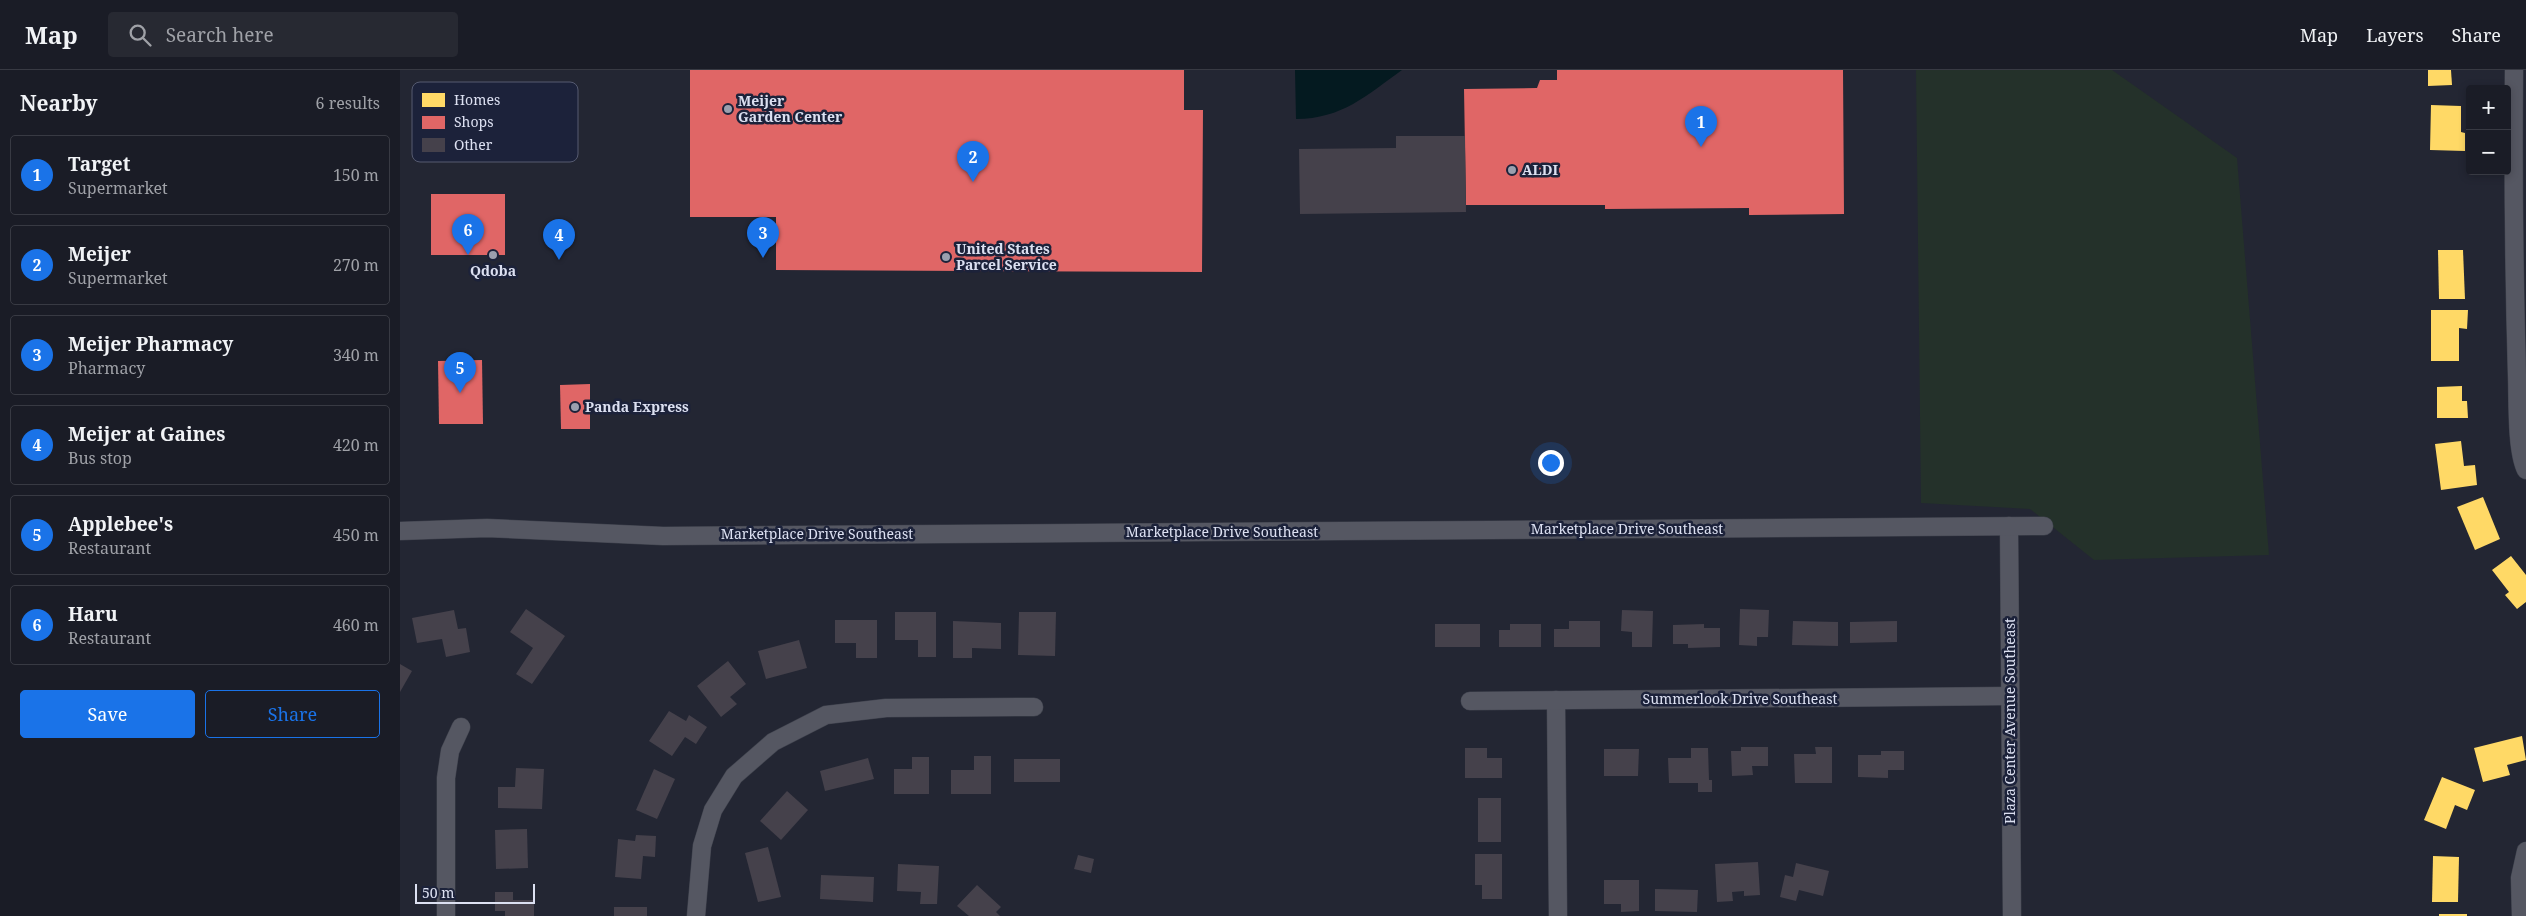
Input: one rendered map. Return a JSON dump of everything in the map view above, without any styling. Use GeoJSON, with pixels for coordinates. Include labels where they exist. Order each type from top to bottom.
{"type":"FeatureCollection","features":[{"type":"Feature","properties":{"kind":"street"},"geometry":{"type":"LineString","coordinates":[[2514,70],[2516,331],[2519,432],[2523,464],[2526,470]]}},
{"type":"Feature","properties":{"kind":"street","name":"Plaza Center Avenue Southeast"},"geometry":{"type":"LineString","coordinates":[[2009,526],[2012,916]]}},
{"type":"Feature","properties":{"kind":"street","name":"Marketplace Drive Southeast"},"geometry":{"type":"LineString","coordinates":[[400,531],[487,528],[673,536],[2044,526]]}},
{"type":"Feature","properties":{"kind":"street","name":"Summerlook Drive Southeast"},"geometry":{"type":"LineString","coordinates":[[1470,701],[2009,696]]}},
{"type":"Feature","properties":{"kind":"street"},"geometry":{"type":"LineString","coordinates":[[1556,700],[1558,916]]}},
{"type":"Feature","properties":{"kind":"street"},"geometry":{"type":"LineString","coordinates":[[696,916],[702,846],[712,810],[734,776],[773,742],[826,715],[886,708],[1034,707]]}},
{"type":"Feature","properties":{"kind":"street"},"geometry":{"type":"LineString","coordinates":[[446,916],[446,778],[450,751],[461,727]]}},
{"type":"Feature","properties":{"kind":"street"},"geometry":{"type":"LineString","coordinates":[[2520,916],[2520,878],[2526,851]]}},
{"type":"Feature","properties":{"kind":"shaded area"},"geometry":{"type":"Polygon","coordinates":[[[1916,70],[2112,70],[2237,158],[2269,555],[2094,560],[2030,509],[1921,503],[1916,70]]]}},
{"type":"Feature","properties":{"kind":"water"},"geometry":{"type":"Polygon","coordinates":[[[1295,70],[1402,70],[1353,104],[1341,110],[1312,118],[1296,119],[1295,70]]]}},
{"type":"Feature","properties":{"kind":"building: Homes"},"geometry":{"type":"Polygon","coordinates":[[[2428,70],[2451,70],[2452,85],[2428,86],[2428,70]]]}},
{"type":"Feature","properties":{"kind":"building: Homes"},"geometry":{"type":"Polygon","coordinates":[[[2431,105],[2461,106],[2461,132],[2465,133],[2465,151],[2430,150],[2431,105]]]}},
{"type":"Feature","properties":{"kind":"building: Homes"},"geometry":{"type":"Polygon","coordinates":[[[2438,250],[2463,250],[2465,299],[2439,299],[2438,250]]]}},
{"type":"Feature","properties":{"kind":"building: Homes"},"geometry":{"type":"Polygon","coordinates":[[[2431,310],[2468,310],[2467,329],[2459,328],[2459,361],[2431,361],[2431,310]]]}},
{"type":"Feature","properties":{"kind":"building: Homes"},"geometry":{"type":"Polygon","coordinates":[[[2462,386],[2462,401],[2467,401],[2468,418],[2437,418],[2437,387],[2462,386]]]}},
{"type":"Feature","properties":{"kind":"building: Homes"},"geometry":{"type":"Polygon","coordinates":[[[2461,441],[2464,466],[2475,465],[2477,485],[2441,490],[2435,444],[2461,441]]]}},
{"type":"Feature","properties":{"kind":"building: Homes"},"geometry":{"type":"Polygon","coordinates":[[[2483,497],[2500,539],[2475,550],[2457,507],[2483,497]]]}},
{"type":"Feature","properties":{"kind":"building: Homes"},"geometry":{"type":"Polygon","coordinates":[[[2511,556],[2526,575],[2526,602],[2517,609],[2505,595],[2509,592],[2492,570],[2511,556]]]}},
{"type":"Feature","properties":{"kind":"building: Homes"},"geometry":{"type":"Polygon","coordinates":[[[2522,736],[2526,760],[2507,765],[2510,775],[2483,782],[2474,748],[2522,736]]]}},
{"type":"Feature","properties":{"kind":"building: Homes"},"geometry":{"type":"Polygon","coordinates":[[[2442,777],[2475,790],[2467,810],[2455,805],[2446,829],[2424,820],[2442,777]]]}},
{"type":"Feature","properties":{"kind":"building: Homes"},"geometry":{"type":"Polygon","coordinates":[[[2433,856],[2459,857],[2458,902],[2432,902],[2433,856]]]}},
{"type":"Feature","properties":{"kind":"building: Homes"},"geometry":{"type":"Polygon","coordinates":[[[2439,914],[2467,914],[2467,916],[2439,916],[2439,914]]]}},
{"type":"Feature","properties":{"kind":"building: Shops"},"geometry":{"type":"Polygon","coordinates":[[[690,70],[1184,70],[1184,110],[1203,110],[1202,272],[776,270],[776,217],[690,217],[690,70]]]}},
{"type":"Feature","properties":{"kind":"building: Shops"},"geometry":{"type":"Polygon","coordinates":[[[1557,70],[1843,70],[1844,214],[1749,215],[1749,208],[1605,209],[1605,205],[1466,205],[1464,89],[1537,88],[1540,80],[1557,80],[1557,70]]]}},
{"type":"Feature","properties":{"kind":"building: Shops"},"geometry":{"type":"Polygon","coordinates":[[[431,194],[505,194],[505,255],[431,255],[431,194]]]}},
{"type":"Feature","properties":{"kind":"building: Shops"},"geometry":{"type":"Polygon","coordinates":[[[482,360],[483,424],[439,424],[438,361],[482,360]]]}},
{"type":"Feature","properties":{"kind":"building: Shops","name":"Panda Express"},"geometry":{"type":"Polygon","coordinates":[[[590,384],[590,429],[561,429],[560,385],[590,384]]]}},
{"type":"Feature","properties":{"kind":"building: Other"},"geometry":{"type":"Polygon","coordinates":[[[1396,136],[1465,136],[1466,212],[1300,214],[1299,149],[1396,148],[1396,136]]]}},
{"type":"Feature","properties":{"kind":"building: Other"},"geometry":{"type":"Polygon","coordinates":[[[526,609],[565,636],[532,684],[516,674],[533,648],[510,632],[526,609]]]}},
{"type":"Feature","properties":{"kind":"building: Other"},"geometry":{"type":"Polygon","coordinates":[[[1740,609],[1769,610],[1768,637],[1757,637],[1757,646],[1739,645],[1740,609]]]}},
{"type":"Feature","properties":{"kind":"building: Other"},"geometry":{"type":"Polygon","coordinates":[[[454,610],[458,629],[466,628],[470,652],[446,657],[442,639],[417,643],[412,618],[454,610]]]}},
{"type":"Feature","properties":{"kind":"building: Other"},"geometry":{"type":"Polygon","coordinates":[[[1622,610],[1653,611],[1652,647],[1632,647],[1632,632],[1621,631],[1622,610]]]}},
{"type":"Feature","properties":{"kind":"building: Other"},"geometry":{"type":"Polygon","coordinates":[[[895,612],[936,612],[936,657],[918,657],[918,640],[895,640],[895,612]]]}},
{"type":"Feature","properties":{"kind":"building: Other"},"geometry":{"type":"Polygon","coordinates":[[[1019,612],[1056,612],[1055,656],[1018,655],[1019,612]]]}},
{"type":"Feature","properties":{"kind":"building: Other"},"geometry":{"type":"Polygon","coordinates":[[[835,620],[877,620],[877,658],[856,658],[856,643],[835,643],[835,620]]]}},
{"type":"Feature","properties":{"kind":"building: Other"},"geometry":{"type":"Polygon","coordinates":[[[953,621],[1001,623],[1001,649],[972,648],[972,658],[953,658],[953,621]]]}},
{"type":"Feature","properties":{"kind":"building: Other"},"geometry":{"type":"Polygon","coordinates":[[[1569,621],[1600,621],[1600,647],[1554,647],[1554,629],[1569,629],[1569,621]]]}},
{"type":"Feature","properties":{"kind":"building: Other"},"geometry":{"type":"Polygon","coordinates":[[[1793,621],[1838,622],[1838,646],[1792,645],[1793,621]]]}},
{"type":"Feature","properties":{"kind":"building: Other"},"geometry":{"type":"Polygon","coordinates":[[[1897,621],[1897,642],[1850,643],[1850,622],[1897,621]]]}},
{"type":"Feature","properties":{"kind":"building: Other"},"geometry":{"type":"Polygon","coordinates":[[[1435,624],[1480,624],[1480,647],[1435,647],[1435,624]]]}},
{"type":"Feature","properties":{"kind":"building: Other"},"geometry":{"type":"Polygon","coordinates":[[[1510,624],[1541,624],[1541,647],[1499,647],[1499,630],[1510,630],[1510,624]]]}},
{"type":"Feature","properties":{"kind":"building: Other"},"geometry":{"type":"Polygon","coordinates":[[[1704,624],[1704,628],[1720,628],[1720,647],[1688,648],[1688,644],[1673,644],[1673,625],[1704,624]]]}},
{"type":"Feature","properties":{"kind":"building: Other"},"geometry":{"type":"Polygon","coordinates":[[[799,640],[807,668],[766,679],[758,651],[799,640]]]}},
{"type":"Feature","properties":{"kind":"building: Other"},"geometry":{"type":"Polygon","coordinates":[[[728,661],[746,684],[730,697],[737,704],[721,717],[697,686],[728,661]]]}},
{"type":"Feature","properties":{"kind":"building: Other"},"geometry":{"type":"Polygon","coordinates":[[[400,664],[412,671],[400,692],[400,664]]]}},
{"type":"Feature","properties":{"kind":"building: Other"},"geometry":{"type":"Polygon","coordinates":[[[669,711],[686,721],[689,715],[707,727],[696,744],[685,737],[672,756],[649,741],[669,711]]]}},
{"type":"Feature","properties":{"kind":"building: Other"},"geometry":{"type":"Polygon","coordinates":[[[1741,747],[1768,747],[1768,766],[1752,766],[1753,775],[1732,776],[1731,751],[1741,751],[1741,747]]]}},
{"type":"Feature","properties":{"kind":"building: Other"},"geometry":{"type":"Polygon","coordinates":[[[1815,747],[1832,747],[1832,783],[1795,783],[1794,754],[1816,754],[1815,747]]]}},
{"type":"Feature","properties":{"kind":"building: Other"},"geometry":{"type":"Polygon","coordinates":[[[1465,748],[1487,748],[1487,758],[1502,758],[1502,778],[1465,778],[1465,748]]]}},
{"type":"Feature","properties":{"kind":"building: Other"},"geometry":{"type":"Polygon","coordinates":[[[1691,748],[1708,748],[1709,780],[1712,780],[1712,792],[1698,792],[1698,783],[1669,783],[1668,758],[1691,758],[1691,748]]]}},
{"type":"Feature","properties":{"kind":"building: Other"},"geometry":{"type":"Polygon","coordinates":[[[1604,749],[1639,749],[1638,776],[1604,776],[1604,749]]]}},
{"type":"Feature","properties":{"kind":"building: Other"},"geometry":{"type":"Polygon","coordinates":[[[1881,751],[1904,751],[1904,770],[1888,770],[1888,778],[1858,777],[1858,755],[1881,755],[1881,751]]]}},
{"type":"Feature","properties":{"kind":"building: Other"},"geometry":{"type":"Polygon","coordinates":[[[974,756],[991,756],[991,794],[951,794],[951,770],[974,770],[974,756]]]}},
{"type":"Feature","properties":{"kind":"building: Other"},"geometry":{"type":"Polygon","coordinates":[[[912,757],[929,757],[929,794],[894,794],[894,769],[912,769],[912,757]]]}},
{"type":"Feature","properties":{"kind":"building: Other"},"geometry":{"type":"Polygon","coordinates":[[[868,758],[874,779],[825,791],[820,771],[868,758]]]}},
{"type":"Feature","properties":{"kind":"building: Other"},"geometry":{"type":"Polygon","coordinates":[[[1014,759],[1060,759],[1060,782],[1014,782],[1014,759]]]}},
{"type":"Feature","properties":{"kind":"building: Other"},"geometry":{"type":"Polygon","coordinates":[[[516,768],[544,769],[542,809],[498,808],[498,787],[515,787],[516,768]]]}},
{"type":"Feature","properties":{"kind":"building: Other"},"geometry":{"type":"Polygon","coordinates":[[[654,769],[675,779],[657,819],[636,810],[654,769]]]}},
{"type":"Feature","properties":{"kind":"building: Other"},"geometry":{"type":"Polygon","coordinates":[[[787,791],[808,810],[781,840],[760,821],[787,791]]]}},
{"type":"Feature","properties":{"kind":"building: Other"},"geometry":{"type":"Polygon","coordinates":[[[1478,798],[1501,798],[1501,842],[1478,842],[1478,798]]]}},
{"type":"Feature","properties":{"kind":"building: Other"},"geometry":{"type":"Polygon","coordinates":[[[527,829],[528,868],[496,869],[495,830],[527,829]]]}},
{"type":"Feature","properties":{"kind":"building: Other"},"geometry":{"type":"Polygon","coordinates":[[[636,835],[656,836],[655,857],[643,856],[641,879],[615,877],[618,839],[635,841],[636,835]]]}},
{"type":"Feature","properties":{"kind":"building: Other"},"geometry":{"type":"Polygon","coordinates":[[[768,847],[781,897],[758,902],[745,853],[768,847]]]}},
{"type":"Feature","properties":{"kind":"building: Other"},"geometry":{"type":"Polygon","coordinates":[[[1475,854],[1502,854],[1502,899],[1482,899],[1482,885],[1475,885],[1475,854]]]}},
{"type":"Feature","properties":{"kind":"building: Other"},"geometry":{"type":"Polygon","coordinates":[[[1078,855],[1094,859],[1091,873],[1074,869],[1078,855]]]}},
{"type":"Feature","properties":{"kind":"building: Other"},"geometry":{"type":"Polygon","coordinates":[[[1758,862],[1760,895],[1744,896],[1744,891],[1732,892],[1733,901],[1717,902],[1715,864],[1758,862]]]}},
{"type":"Feature","properties":{"kind":"building: Other"},"geometry":{"type":"Polygon","coordinates":[[[1796,863],[1829,871],[1823,896],[1799,890],[1796,901],[1780,897],[1785,875],[1793,877],[1796,863]]]}},
{"type":"Feature","properties":{"kind":"building: Other"},"geometry":{"type":"Polygon","coordinates":[[[898,864],[939,866],[937,904],[920,904],[921,892],[897,891],[898,864]]]}},
{"type":"Feature","properties":{"kind":"building: Other"},"geometry":{"type":"Polygon","coordinates":[[[821,875],[874,877],[873,902],[820,899],[821,875]]]}},
{"type":"Feature","properties":{"kind":"building: Other"},"geometry":{"type":"Polygon","coordinates":[[[1604,880],[1639,880],[1639,911],[1621,912],[1621,904],[1604,904],[1604,880]]]}},
{"type":"Feature","properties":{"kind":"building: Other"},"geometry":{"type":"Polygon","coordinates":[[[977,885],[1001,907],[996,912],[1000,916],[969,916],[957,906],[977,885]]]}},
{"type":"Feature","properties":{"kind":"building: Other"},"geometry":{"type":"Polygon","coordinates":[[[1655,889],[1698,890],[1697,912],[1655,911],[1655,889]]]}},
{"type":"Feature","properties":{"kind":"building: Other"},"geometry":{"type":"Polygon","coordinates":[[[495,892],[513,892],[513,900],[534,900],[534,916],[505,916],[505,911],[495,911],[495,892]]]}},
{"type":"Feature","properties":{"kind":"building: Other"},"geometry":{"type":"Polygon","coordinates":[[[614,907],[647,907],[647,916],[614,916],[614,907]]]}},
{"type":"Feature","properties":{"kind":"place","name":"Meijer Garden Center"},"geometry":{"type":"Point","coordinates":[728,109]}},
{"type":"Feature","properties":{"kind":"place","name":"Target"},"geometry":{"type":"Point","coordinates":[1701,147]}},
{"type":"Feature","properties":{"kind":"place","name":"ALDI"},"geometry":{"type":"Point","coordinates":[1512,170]}},
{"type":"Feature","properties":{"kind":"place","name":"Meijer"},"geometry":{"type":"Point","coordinates":[973,182]}},
{"type":"Feature","properties":{"kind":"place","name":"Haru"},"geometry":{"type":"Point","coordinates":[468,255]}},
{"type":"Feature","properties":{"kind":"place","name":"Qdoba"},"geometry":{"type":"Point","coordinates":[493,255]}},
{"type":"Feature","properties":{"kind":"place","name":"United States Parcel Service"},"geometry":{"type":"Point","coordinates":[946,257]}},
{"type":"Feature","properties":{"kind":"place","name":"Meijer Pharmacy"},"geometry":{"type":"Point","coordinates":[763,258]}},
{"type":"Feature","properties":{"kind":"place","name":"Meijer at Gaines"},"geometry":{"type":"Point","coordinates":[559,260]}},
{"type":"Feature","properties":{"kind":"place","name":"Applebee's"},"geometry":{"type":"Point","coordinates":[460,393]}},
{"type":"Feature","properties":{"kind":"place","name":"Panda Express"},"geometry":{"type":"Point","coordinates":[575,407]}}]}
